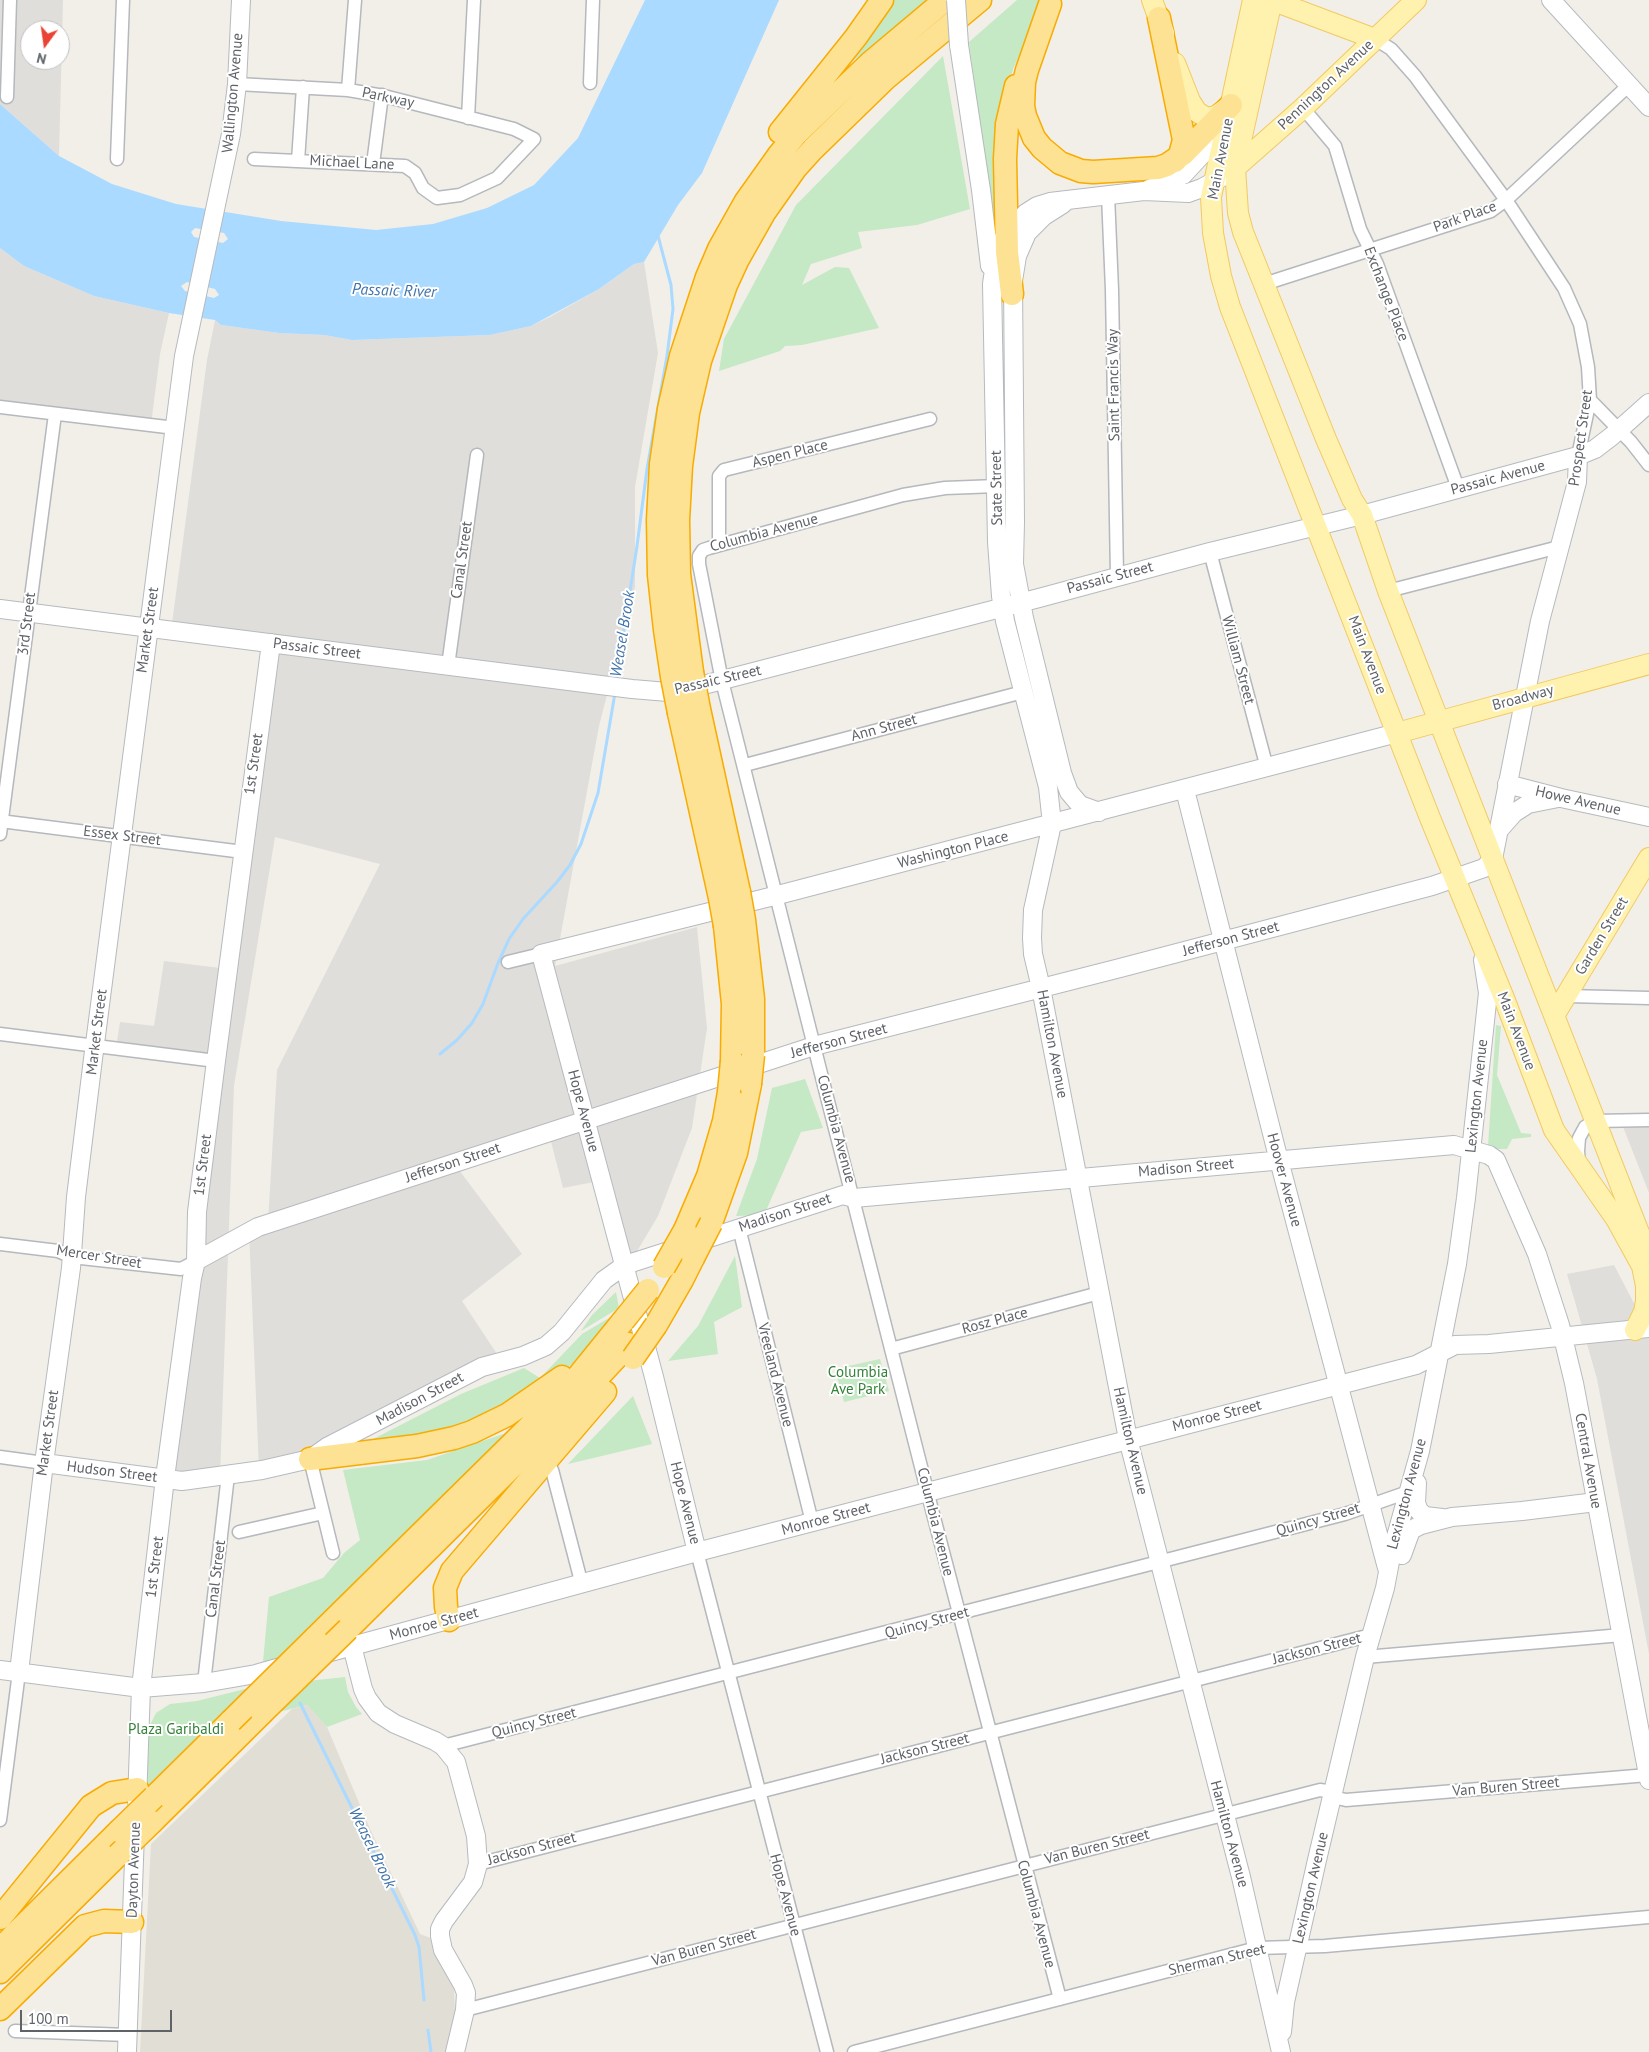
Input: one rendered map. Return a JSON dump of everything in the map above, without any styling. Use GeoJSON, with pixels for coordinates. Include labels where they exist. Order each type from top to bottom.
{"type":"FeatureCollection","features":[{"type":"Feature","properties":{"kind":"highway"},"geometry":{"type":"LineString","coordinates":[[682,674],[665,630],[660,575],[659,491],[669,409],[694,300],[712,246],[737,195],[786,124],[856,37],[882,0]]}},
{"type":"Feature","properties":{"kind":"highway"},"geometry":{"type":"LineString","coordinates":[[688,329],[719,250],[746,201],[778,156],[816,113],[843,87],[945,0]]}},
{"type":"Feature","properties":{"kind":"highway"},"geometry":{"type":"LineString","coordinates":[[0,1949],[119,1831],[145,1793],[231,1721],[580,1374],[648,1290],[664,1268],[685,1230],[708,1176],[724,1121],[729,1092],[743,1058],[753,999],[734,923],[682,674],[678,520],[681,466],[688,413],[700,361],[726,285],[738,259],[764,212],[795,170],[864,97],[980,0]]}},
{"type":"Feature","properties":{"kind":"highway"},"geometry":{"type":"LineString","coordinates":[[1051,2],[1032,54],[1023,93],[1023,106],[1026,122],[1034,138],[1042,148],[1065,165],[1081,171],[1093,172],[1158,168],[1175,161],[1200,138],[1231,104]]}},
{"type":"Feature","properties":{"kind":"highway"},"geometry":{"type":"LineString","coordinates":[[1012,294],[1006,233],[1005,159],[1007,124],[1022,68],[1051,2]]}},
{"type":"Feature","properties":{"kind":"highway"},"geometry":{"type":"LineString","coordinates":[[1155,9],[1184,140],[1180,155],[1175,161]]}},
{"type":"Feature","properties":{"kind":"highway"},"geometry":{"type":"LineString","coordinates":[[449,1620],[445,1588],[452,1571],[631,1351],[654,1320],[693,1258],[710,1223],[736,1153],[750,1084],[743,1058]]}},
{"type":"Feature","properties":{"kind":"highway"},"geometry":{"type":"LineString","coordinates":[[310,1459],[417,1446],[454,1438],[481,1428],[507,1415],[544,1391],[578,1363],[623,1321]]}},
{"type":"Feature","properties":{"kind":"highway"},"geometry":{"type":"LineString","coordinates":[[0,1972],[262,1714],[350,1638],[543,1436],[631,1351]]}},
{"type":"Feature","properties":{"kind":"highway"},"geometry":{"type":"LineString","coordinates":[[0,1918],[91,1806],[112,1793],[145,1793]]}},
{"type":"Feature","properties":{"kind":"highway"},"geometry":{"type":"LineString","coordinates":[[0,2009],[77,1932],[86,1926],[104,1921],[132,1922]]}},
{"type":"Feature","properties":{"kind":"main road","name":"Wallington Avenue"},"geometry":{"type":"LineString","coordinates":[[208,245],[231,134],[237,84],[241,0]]}},
{"type":"Feature","properties":{"kind":"main road"},"geometry":{"type":"LineString","coordinates":[[956,0],[959,45],[982,190],[992,284]]}},
{"type":"Feature","properties":{"kind":"main road","name":"Main Avenue"},"geometry":{"type":"LineString","coordinates":[[1253,0],[1211,197],[1213,233],[1221,276],[1230,307],[1397,733],[1504,998],[1554,1130],[1647,1267]]}},
{"type":"Feature","properties":{"kind":"main road","name":"Main Avenue"},"geometry":{"type":"LineString","coordinates":[[1272,0],[1235,168],[1240,218],[1264,284],[1326,439],[1352,499],[1362,515],[1388,591],[1555,1014],[1647,1267]]}},
{"type":"Feature","properties":{"kind":"main road","name":"Prospect Street"},"geometry":{"type":"LineString","coordinates":[[1272,0],[1376,39]]}},
{"type":"Feature","properties":{"kind":"main road","name":"Pennington Avenue"},"geometry":{"type":"LineString","coordinates":[[1235,168],[1302,108],[1416,0]]}},
{"type":"Feature","properties":{"kind":"main road"},"geometry":{"type":"LineString","coordinates":[[1551,0],[1649,107]]}},
{"type":"Feature","properties":{"kind":"main road"},"geometry":{"type":"LineString","coordinates":[[1155,9],[1190,101],[1197,112],[1207,118],[1216,116],[1231,104]]}},
{"type":"Feature","properties":{"kind":"main road","name":"State Street"},"geometry":{"type":"LineString","coordinates":[[1144,191],[1184,175],[1210,146],[1231,104]]}},
{"type":"Feature","properties":{"kind":"main road","name":"State Street"},"geometry":{"type":"LineString","coordinates":[[1052,824],[1048,787],[1003,607],[998,542],[992,284],[996,256],[1006,233],[1026,213],[1037,206],[1064,199],[1144,191],[1188,193],[1214,182],[1235,168]]}},
{"type":"Feature","properties":{"kind":"main road","name":"State Street"},"geometry":{"type":"LineString","coordinates":[[1079,198],[1054,208],[1034,224],[1027,233],[1017,256],[1012,294],[1014,564],[1020,602],[1062,773],[1069,792],[1080,805],[1099,812]]}},
{"type":"Feature","properties":{"kind":"main road","name":"Market Street"},"geometry":{"type":"LineString","coordinates":[[19,1672],[44,1463],[72,1256],[76,1196],[121,836],[184,356],[208,245]]}},
{"type":"Feature","properties":{"kind":"main road","name":"Passaic Avenue"},"geometry":{"type":"LineString","coordinates":[[1362,515],[1578,456],[1596,449],[1649,403]]}},
{"type":"Feature","properties":{"kind":"main road","name":"Prospect Street"},"geometry":{"type":"LineString","coordinates":[[1493,859],[1540,621],[1577,482],[1578,456]]}},
{"type":"Feature","properties":{"kind":"main road","name":"Passaic Street"},"geometry":{"type":"LineString","coordinates":[[0,609],[615,687],[668,692],[722,680],[1210,552],[1362,515]]}},
{"type":"Feature","properties":{"kind":"main road","name":"1st Street"},"geometry":{"type":"LineString","coordinates":[[141,1688],[165,1478],[192,1278],[196,1261],[197,1212],[271,643]]}},
{"type":"Feature","properties":{"kind":"main road","name":"Broadway"},"geometry":{"type":"LineString","coordinates":[[1397,733],[1649,664]]}},
{"type":"Feature","properties":{"kind":"main road","name":"Washington Place"},"geometry":{"type":"LineString","coordinates":[[541,954],[778,895],[1397,733]]}},
{"type":"Feature","properties":{"kind":"main road","name":"Howe Avenue"},"geometry":{"type":"LineString","coordinates":[[1507,784],[1649,817]]}},
{"type":"Feature","properties":{"kind":"main road","name":"Hoover Avenue"},"geometry":{"type":"LineString","coordinates":[[1184,790],[1279,1160],[1388,1570]]}},
{"type":"Feature","properties":{"kind":"main road"},"geometry":{"type":"LineString","coordinates":[[1499,831],[1514,813],[1528,804],[1561,798]]}},
{"type":"Feature","properties":{"kind":"main road","name":"Hamilton Avenue"},"geometry":{"type":"LineString","coordinates":[[1052,824],[1033,910],[1033,954],[1042,988],[1128,1439],[1224,1814],[1281,2052]]}},
{"type":"Feature","properties":{"kind":"main road","name":"Garden Street"},"geometry":{"type":"LineString","coordinates":[[1555,1014],[1649,858]]}},
{"type":"Feature","properties":{"kind":"main road","name":"Jefferson Street"},"geometry":{"type":"LineString","coordinates":[[196,1261],[258,1227],[814,1046],[1223,941],[1455,879],[1484,868],[1493,859]]}},
{"type":"Feature","properties":{"kind":"main road","name":"Lexington Avenue"},"geometry":{"type":"LineString","coordinates":[[1281,2052],[1285,2002],[1332,1795],[1424,1430],[1457,1264],[1472,1149],[1488,993],[1487,976],[1476,930]]}},
{"type":"Feature","properties":{"kind":"main road","name":"Hope Avenue"},"geometry":{"type":"LineString","coordinates":[[541,954],[625,1265],[697,1552]]}},
{"type":"Feature","properties":{"kind":"main road","name":"Madison Street"},"geometry":{"type":"LineString","coordinates":[[165,1478],[182,1481],[228,1475],[310,1459],[327,1447],[482,1366],[523,1356],[546,1346],[562,1332],[604,1280],[625,1265],[843,1194],[854,1198],[1454,1145],[1489,1155]]}},
{"type":"Feature","properties":{"kind":"main road","name":"Central Avenue"},"geometry":{"type":"LineString","coordinates":[[1489,1155],[1496,1160],[1537,1254],[1563,1337],[1574,1383],[1649,1778]]}},
{"type":"Feature","properties":{"kind":"main road"},"geometry":{"type":"LineString","coordinates":[[1642,1329],[1646,1301],[1647,1267]]}},
{"type":"Feature","properties":{"kind":"main road","name":"Monroe Street"},"geometry":{"type":"LineString","coordinates":[[0,1670],[141,1688],[204,1683],[256,1674],[350,1638],[449,1620],[697,1552],[1416,1366],[1455,1346],[1642,1329]]}},
{"type":"Feature","properties":{"kind":"main road"},"geometry":{"type":"LineString","coordinates":[[1424,1430],[1417,1485],[1417,1507],[1425,1516],[1440,1518],[1522,1512],[1596,1502]]}},
{"type":"Feature","properties":{"kind":"main road","name":"Hudson Street"},"geometry":{"type":"LineString","coordinates":[[44,1463],[165,1478]]}},
{"type":"Feature","properties":{"kind":"main road"},"geometry":{"type":"LineString","coordinates":[[1385,1588],[1396,1574],[1411,1530],[1452,1517]]}},
{"type":"Feature","properties":{"kind":"main road"},"geometry":{"type":"LineString","coordinates":[[350,1638],[366,1698],[378,1713],[386,1719],[443,1746],[456,1762],[476,1836],[478,1864],[473,1882],[444,1921],[440,1936],[443,1950],[466,1993],[465,2010],[455,2052]]}},
{"type":"Feature","properties":{"kind":"main road","name":"Dayton Avenue"},"geometry":{"type":"LineString","coordinates":[[128,2044],[132,1922],[145,1793],[141,1688]]}},
{"type":"Feature","properties":{"kind":"street"},"geometry":{"type":"LineString","coordinates":[[7,97],[10,0]]}},
{"type":"Feature","properties":{"kind":"street"},"geometry":{"type":"LineString","coordinates":[[117,159],[123,0]]}},
{"type":"Feature","properties":{"kind":"street"},"geometry":{"type":"LineString","coordinates":[[348,90],[355,0]]}},
{"type":"Feature","properties":{"kind":"street"},"geometry":{"type":"LineString","coordinates":[[468,118],[474,0]]}},
{"type":"Feature","properties":{"kind":"street"},"geometry":{"type":"LineString","coordinates":[[590,83],[593,0]]}},
{"type":"Feature","properties":{"kind":"street","name":"Prospect Street"},"geometry":{"type":"LineString","coordinates":[[1376,39],[1391,49],[1415,76],[1506,200],[1564,288],[1580,324],[1588,367],[1590,400],[1578,456]]}},
{"type":"Feature","properties":{"kind":"street","name":"Parkway"},"geometry":{"type":"LineString","coordinates":[[237,84],[348,90],[382,95],[514,129],[534,139]]}},
{"type":"Feature","properties":{"kind":"street","name":"Park Place"},"geometry":{"type":"LineString","coordinates":[[1264,284],[1491,211],[1506,200],[1629,85]]}},
{"type":"Feature","properties":{"kind":"street"},"geometry":{"type":"LineString","coordinates":[[298,161],[303,88]]}},
{"type":"Feature","properties":{"kind":"street"},"geometry":{"type":"LineString","coordinates":[[373,164],[382,95]]}},
{"type":"Feature","properties":{"kind":"street","name":"Exchange Place"},"geometry":{"type":"LineString","coordinates":[[1302,108],[1335,146],[1360,229],[1377,264],[1458,488]]}},
{"type":"Feature","properties":{"kind":"street","name":"Michael Lane"},"geometry":{"type":"LineString","coordinates":[[254,159],[405,166],[415,172],[423,188],[437,198],[460,195],[497,178],[534,139]]}},
{"type":"Feature","properties":{"kind":"street","name":"Saint Francis Way"},"geometry":{"type":"LineString","coordinates":[[1108,195],[1117,576]]}},
{"type":"Feature","properties":{"kind":"street"},"geometry":{"type":"LineString","coordinates":[[1590,400],[1649,465]]}},
{"type":"Feature","properties":{"kind":"street"},"geometry":{"type":"LineString","coordinates":[[0,407],[175,428]]}},
{"type":"Feature","properties":{"kind":"street","name":"3rd Street"},"geometry":{"type":"LineString","coordinates":[[1,825],[55,414]]}},
{"type":"Feature","properties":{"kind":"street","name":"Aspen Place"},"geometry":{"type":"LineString","coordinates":[[719,545],[719,476],[724,470],[930,419]]}},
{"type":"Feature","properties":{"kind":"street","name":"Canal Street"},"geometry":{"type":"LineString","coordinates":[[448,666],[477,454]]}},
{"type":"Feature","properties":{"kind":"street","name":"Columbia Avenue"},"geometry":{"type":"LineString","coordinates":[[997,486],[920,491],[703,550],[699,556],[699,564],[722,680],[778,895],[814,1046],[1023,1866],[1060,1999]]}},
{"type":"Feature","properties":{"kind":"street"},"geometry":{"type":"LineString","coordinates":[[1388,591],[1559,547]]}},
{"type":"Feature","properties":{"kind":"street","name":"William Street"},"geometry":{"type":"LineString","coordinates":[[1210,552],[1267,768]]}},
{"type":"Feature","properties":{"kind":"street","name":"Ann Street"},"geometry":{"type":"LineString","coordinates":[[745,765],[1023,692]]}},
{"type":"Feature","properties":{"kind":"street","name":"Essex Street"},"geometry":{"type":"LineString","coordinates":[[1,825],[121,836],[243,852]]}},
{"type":"Feature","properties":{"kind":"street","name":"Washington Place"},"geometry":{"type":"LineString","coordinates":[[508,962],[541,954]]}},
{"type":"Feature","properties":{"kind":"street"},"geometry":{"type":"LineString","coordinates":[[1567,996],[1649,998]]}},
{"type":"Feature","properties":{"kind":"street"},"geometry":{"type":"LineString","coordinates":[[0,1034],[216,1061]]}},
{"type":"Feature","properties":{"kind":"street"},"geometry":{"type":"LineString","coordinates":[[1579,1168],[1579,1138],[1585,1127],[1595,1121],[1649,1120]]}},
{"type":"Feature","properties":{"kind":"street","name":"Vreeland Avenue"},"geometry":{"type":"LineString","coordinates":[[739,1228],[812,1522]]}},
{"type":"Feature","properties":{"kind":"street","name":"Mercer Street"},"geometry":{"type":"LineString","coordinates":[[0,1244],[58,1251],[72,1256],[181,1269],[196,1261]]}},
{"type":"Feature","properties":{"kind":"street","name":"Rosz Place"},"geometry":{"type":"LineString","coordinates":[[891,1349],[1099,1293]]}},
{"type":"Feature","properties":{"kind":"street","name":"Hudson Street"},"geometry":{"type":"LineString","coordinates":[[0,1457],[44,1463]]}},
{"type":"Feature","properties":{"kind":"street"},"geometry":{"type":"LineString","coordinates":[[310,1459],[333,1553]]}},
{"type":"Feature","properties":{"kind":"street"},"geometry":{"type":"LineString","coordinates":[[552,1470],[582,1585]]}},
{"type":"Feature","properties":{"kind":"street","name":"Canal Street"},"geometry":{"type":"LineString","coordinates":[[204,1683],[228,1475]]}},
{"type":"Feature","properties":{"kind":"street","name":"Quincy Street"},"geometry":{"type":"LineString","coordinates":[[443,1746],[1346,1514],[1408,1492]]}},
{"type":"Feature","properties":{"kind":"street"},"geometry":{"type":"LineString","coordinates":[[239,1532],[323,1512]]}},
{"type":"Feature","properties":{"kind":"street","name":"Hope Avenue"},"geometry":{"type":"LineString","coordinates":[[697,1552],[792,1925],[827,2052]]}},
{"type":"Feature","properties":{"kind":"street","name":"Jackson Street"},"geometry":{"type":"LineString","coordinates":[[478,1864],[1371,1635]]}},
{"type":"Feature","properties":{"kind":"street","name":"Jackson Street"},"geometry":{"type":"LineString","coordinates":[[1366,1657],[1622,1635]]}},
{"type":"Feature","properties":{"kind":"street","name":"Market Street"},"geometry":{"type":"LineString","coordinates":[[0,1820],[19,1672]]}},
{"type":"Feature","properties":{"kind":"street","name":"Van Buren Street"},"geometry":{"type":"LineString","coordinates":[[465,2010],[1320,1790],[1346,1800],[1649,1778]]}},
{"type":"Feature","properties":{"kind":"street","name":"Sherman Street"},"geometry":{"type":"LineString","coordinates":[[854,2052],[1257,1948],[1335,1945],[1649,1917]]}},
{"type":"Feature","properties":{"kind":"street"},"geometry":{"type":"LineString","coordinates":[[14,2031],[128,2044]]}},
{"type":"Feature","properties":{"kind":"shaded area"},"geometry":{"type":"Polygon","coordinates":[[[0,0],[63,0],[62,20],[20,20],[20,70],[61,70],[59,156],[0,104],[0,0]]]}},
{"type":"Feature","properties":{"kind":"shaded area"},"geometry":{"type":"Polygon","coordinates":[[[0,248],[24,266],[94,296],[169,313],[160,354],[151,425],[0,406],[0,248]]]}},
{"type":"Feature","properties":{"kind":"shaded area"},"geometry":{"type":"Polygon","coordinates":[[[644,262],[658,353],[635,487],[635,587],[599,726],[555,966],[697,927],[707,1028],[692,1128],[658,1216],[624,1273],[599,1181],[563,1188],[548,1130],[453,1162],[522,1254],[462,1301],[501,1360],[259,1470],[249,1230],[268,1222],[277,1070],[380,864],[275,837],[234,1086],[220,1476],[163,1480],[216,1062],[116,1048],[120,1022],[154,1026],[164,961],[228,969],[268,645],[171,631],[207,360],[215,320],[221,325],[279,333],[324,335],[352,340],[490,335],[531,326],[550,317],[599,289],[634,264],[644,262]]]}},
{"type":"Feature","properties":{"kind":"shaded area"},"geometry":{"type":"Polygon","coordinates":[[[1618,1114],[1649,1115],[1649,1193],[1618,1114]]]}},
{"type":"Feature","properties":{"kind":"shaded area"},"geometry":{"type":"Polygon","coordinates":[[[1614,1265],[1649,1332],[1649,1654],[1597,1379],[1567,1274],[1614,1265]]]}},
{"type":"Feature","properties":{"kind":"shaded area"},"geometry":{"type":"Polygon","coordinates":[[[307,1705],[327,1727],[371,1831],[420,1934],[431,1938],[454,1989],[455,2011],[449,2052],[140,2052],[151,1844],[292,1709],[307,1705]]]}},
{"type":"Feature","properties":{"kind":"green space"},"geometry":{"type":"Polygon","coordinates":[[[889,0],[932,0],[846,66],[889,0]]]}},
{"type":"Feature","properties":{"kind":"green space"},"geometry":{"type":"Polygon","coordinates":[[[1017,0],[1044,0],[1013,69],[998,132],[993,229],[969,42],[1017,0]]]}},
{"type":"Feature","properties":{"kind":"green space"},"geometry":{"type":"Polygon","coordinates":[[[943,56],[970,209],[917,225],[858,232],[862,248],[811,264],[802,285],[835,267],[849,268],[879,328],[802,345],[785,346],[780,351],[719,371],[724,339],[796,205],[943,56]]]}},
{"type":"Feature","properties":{"kind":"green space"},"geometry":{"type":"Polygon","coordinates":[[[1496,1025],[1501,1026],[1497,1075],[1521,1133],[1531,1134],[1531,1137],[1512,1139],[1507,1149],[1488,1146],[1496,1025]]]}},
{"type":"Feature","properties":{"kind":"green space"},"geometry":{"type":"Polygon","coordinates":[[[805,1079],[823,1128],[801,1132],[764,1215],[736,1216],[757,1159],[772,1088],[805,1079]]]}},
{"type":"Feature","properties":{"kind":"green space"},"geometry":{"type":"Polygon","coordinates":[[[735,1256],[742,1307],[714,1322],[718,1354],[668,1361],[698,1326],[735,1256]]]}},
{"type":"Feature","properties":{"kind":"green space"},"geometry":{"type":"Polygon","coordinates":[[[616,1292],[619,1308],[581,1331],[592,1315],[616,1292]]]}},
{"type":"Feature","properties":{"kind":"green space"},"geometry":{"type":"Polygon","coordinates":[[[614,1315],[582,1355],[549,1384],[469,1429],[344,1454],[461,1394],[524,1368],[540,1378],[582,1334],[614,1315]]]}},
{"type":"Feature","properties":{"kind":"green space","name":"Columbia Ave Park"},"geometry":{"type":"Polygon","coordinates":[[[880,1359],[889,1391],[844,1402],[835,1369],[880,1359]]]}},
{"type":"Feature","properties":{"kind":"green space"},"geometry":{"type":"Polygon","coordinates":[[[633,1396],[652,1444],[568,1464],[633,1396]]]}},
{"type":"Feature","properties":{"kind":"green space"},"geometry":{"type":"Polygon","coordinates":[[[509,1432],[283,1658],[263,1662],[269,1597],[323,1578],[344,1553],[360,1540],[343,1470],[427,1460],[509,1432]]]}},
{"type":"Feature","properties":{"kind":"green space","name":"Plaza Garibaldi"},"geometry":{"type":"Polygon","coordinates":[[[345,1677],[348,1692],[362,1714],[327,1727],[307,1705],[218,1727],[147,1794],[149,1727],[156,1713],[170,1704],[197,1701],[253,1687],[345,1677]]]}},
{"type":"Feature","properties":{"kind":"water","name":"Passaic River"},"geometry":{"type":"Polygon","coordinates":[[[645,0],[779,0],[702,173],[678,205],[644,262],[634,264],[599,289],[531,326],[490,335],[352,340],[324,335],[279,333],[221,325],[215,320],[169,313],[94,296],[24,266],[0,248],[0,104],[59,156],[112,184],[176,204],[281,221],[376,230],[433,224],[487,208],[534,185],[578,138],[645,0]],[[195,228],[191,232],[194,237],[223,243],[228,239],[224,233],[195,228]],[[187,282],[181,286],[185,291],[214,298],[219,295],[215,289],[187,282]]]}},
{"type":"Feature","properties":{"kind":"waterway","name":"Weasel Brook"},"geometry":{"type":"LineString","coordinates":[[616,682],[647,469],[667,356],[673,309],[671,285],[657,232]]}},
{"type":"Feature","properties":{"kind":"waterway","name":"Weasel Brook"},"geometry":{"type":"LineString","coordinates":[[440,1054],[457,1040],[472,1023],[483,1004],[509,939],[523,919],[570,865],[581,844],[598,793],[615,693]]}},
{"type":"Feature","properties":{"kind":"waterway","name":"Weasel Brook"},"geometry":{"type":"LineString","coordinates":[[300,1703],[415,1935],[419,1947],[424,2000]]}},
{"type":"Feature","properties":{"kind":"waterway","name":"Weasel Brook"},"geometry":{"type":"LineString","coordinates":[[428,2030],[431,2052]]}}]}
